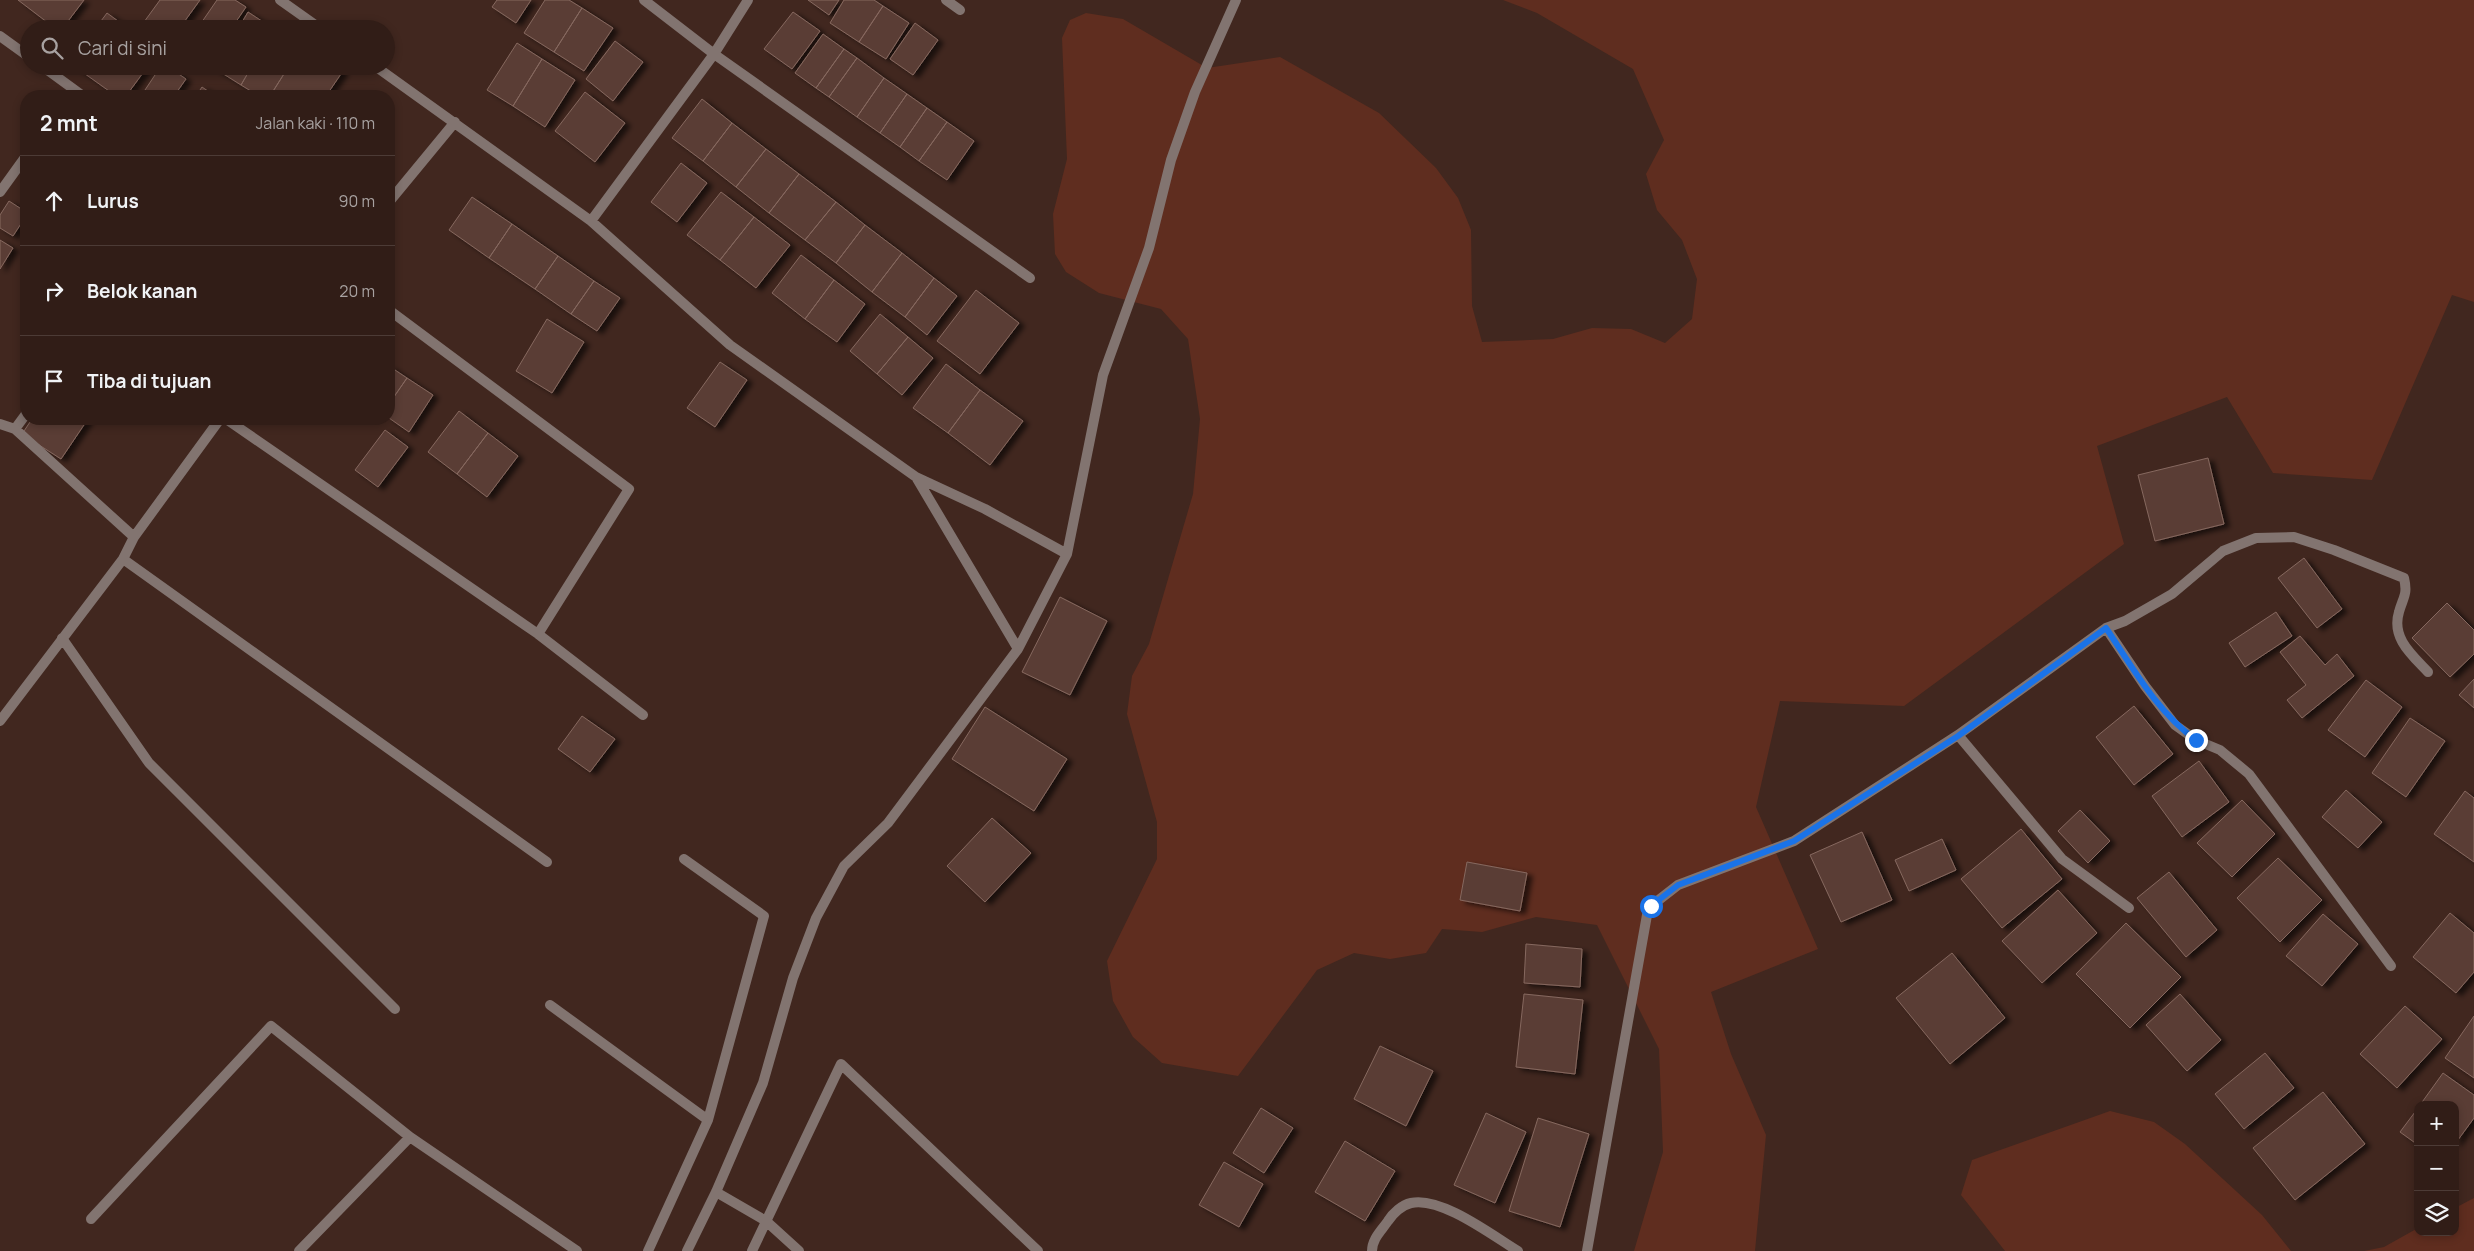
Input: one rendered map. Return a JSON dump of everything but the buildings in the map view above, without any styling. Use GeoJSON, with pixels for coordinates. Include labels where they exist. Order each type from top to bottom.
{"type":"FeatureCollection","features":[{"type":"Feature","properties":{"kind":"street"},"geometry":{"type":"LineString","coordinates":[[280,0],[308,20]]}},
{"type":"Feature","properties":{"kind":"street"},"geometry":{"type":"LineString","coordinates":[[644,0],[714,54],[1030,278]]}},
{"type":"Feature","properties":{"kind":"street"},"geometry":{"type":"LineString","coordinates":[[590,222],[714,54],[748,0]]}},
{"type":"Feature","properties":{"kind":"street"},"geometry":{"type":"LineString","coordinates":[[946,0],[960,10]]}},
{"type":"Feature","properties":{"kind":"street"},"geometry":{"type":"LineString","coordinates":[[687,1251],[716,1192],[763,1083],[793,978],[816,918],[844,866],[888,823],[1018,650],[1067,554],[1103,375],[1149,248],[1171,160],[1195,92],[1236,0]]}},
{"type":"Feature","properties":{"kind":"street"},"geometry":{"type":"LineString","coordinates":[[0,36],[20,50]]}},
{"type":"Feature","properties":{"kind":"street"},"geometry":{"type":"LineString","coordinates":[[52,75],[69,90]]}},
{"type":"Feature","properties":{"kind":"street"},"geometry":{"type":"LineString","coordinates":[[388,75],[590,222],[730,345],[916,477],[985,509],[1067,554]]}},
{"type":"Feature","properties":{"kind":"street"},"geometry":{"type":"LineString","coordinates":[[395,195],[455,122]]}},
{"type":"Feature","properties":{"kind":"street"},"geometry":{"type":"LineString","coordinates":[[0,192],[20,164]]}},
{"type":"Feature","properties":{"kind":"street"},"geometry":{"type":"LineString","coordinates":[[395,314],[629,489],[538,634]]}},
{"type":"Feature","properties":{"kind":"street"},"geometry":{"type":"LineString","coordinates":[[15,429],[20,422]]}},
{"type":"Feature","properties":{"kind":"street"},"geometry":{"type":"LineString","coordinates":[[0,424],[15,429],[134,538]]}},
{"type":"Feature","properties":{"kind":"street"},"geometry":{"type":"LineString","coordinates":[[0,721],[123,559],[134,538],[216,425]]}},
{"type":"Feature","properties":{"kind":"street"},"geometry":{"type":"LineString","coordinates":[[235,425],[538,634],[643,715]]}},
{"type":"Feature","properties":{"kind":"street"},"geometry":{"type":"LineString","coordinates":[[916,477],[1018,650]]}},
{"type":"Feature","properties":{"kind":"street"},"geometry":{"type":"LineString","coordinates":[[1587,1251],[1647,914],[1651,906],[1678,885],[1794,841],[1958,736],[2106,628],[2172,594],[2223,551],[2256,538],[2294,537],[2334,550],[2404,578],[2407,591],[2398,614],[2398,637],[2428,672]]}},
{"type":"Feature","properties":{"kind":"street"},"geometry":{"type":"LineString","coordinates":[[123,559],[547,862]]}},
{"type":"Feature","properties":{"kind":"street"},"geometry":{"type":"LineString","coordinates":[[2106,628],[2145,686],[2175,725],[2196,740],[2220,750],[2249,774],[2391,966]]}},
{"type":"Feature","properties":{"kind":"street"},"geometry":{"type":"LineString","coordinates":[[62,638],[149,763],[395,1009]]}},
{"type":"Feature","properties":{"kind":"street"},"geometry":{"type":"LineString","coordinates":[[1958,736],[2062,859],[2129,908]]}},
{"type":"Feature","properties":{"kind":"street"},"geometry":{"type":"LineString","coordinates":[[648,1251],[708,1120],[764,916],[684,859]]}},
{"type":"Feature","properties":{"kind":"street"},"geometry":{"type":"LineString","coordinates":[[550,1005],[708,1120]]}},
{"type":"Feature","properties":{"kind":"street"},"geometry":{"type":"LineString","coordinates":[[91,1219],[271,1026],[410,1137],[577,1251]]}},
{"type":"Feature","properties":{"kind":"street"},"geometry":{"type":"LineString","coordinates":[[752,1251],[841,1064],[1038,1251]]}},
{"type":"Feature","properties":{"kind":"street"},"geometry":{"type":"LineString","coordinates":[[299,1251],[410,1137]]}},
{"type":"Feature","properties":{"kind":"street"},"geometry":{"type":"LineString","coordinates":[[716,1192],[766,1221],[799,1251]]}},
{"type":"Feature","properties":{"kind":"street"},"geometry":{"type":"LineString","coordinates":[[1372,1251],[1372,1244],[1391,1216],[1401,1208],[1412,1203],[1428,1203],[1445,1208],[1518,1251]]}},
{"type":"Feature","properties":{"kind":"shaded area"},"geometry":{"type":"Polygon","coordinates":[[[1503,0],[2474,0],[2474,302],[2452,295],[2372,480],[2273,473],[2227,397],[2097,446],[2124,544],[1904,706],[1780,701],[1756,807],[1818,949],[1711,992],[1731,1054],[1766,1135],[1755,1251],[1634,1251],[1663,1152],[1659,1049],[1597,925],[1536,917],[1482,932],[1442,929],[1426,953],[1390,959],[1354,953],[1317,970],[1238,1076],[1162,1063],[1133,1037],[1113,1001],[1107,961],[1157,859],[1157,822],[1127,714],[1132,676],[1149,644],[1193,494],[1200,419],[1188,339],[1161,309],[1099,293],[1066,272],[1055,254],[1053,214],[1067,159],[1062,38],[1070,20],[1086,13],[1123,19],[1207,68],[1280,57],[1379,113],[1436,168],[1458,198],[1471,230],[1472,306],[1482,342],[1553,339],[1592,328],[1631,329],[1665,343],[1692,319],[1697,279],[1682,240],[1657,210],[1646,174],[1664,140],[1633,69],[1537,13],[1503,0]]]}},
{"type":"Feature","properties":{"kind":"shaded area"},"geometry":{"type":"Polygon","coordinates":[[[2110,1111],[2154,1122],[2185,1144],[2262,1215],[2291,1251],[2005,1251],[1961,1195],[1972,1160],[2110,1111]]]}},
{"type":"Feature","properties":{"kind":"shaded area"},"geometry":{"type":"Polygon","coordinates":[[[2474,1198],[2474,1251],[2364,1251],[2384,1247],[2414,1230],[2414,1236],[2459,1236],[2459,1206],[2474,1198]]]}},
{"type":"Feature","properties":{"kind":"route"},"geometry":{"type":"LineString","coordinates":[[1651,906],[1678,885],[1794,841],[1958,736],[2106,628],[2145,686],[2175,725],[2196,740]]}}]}
